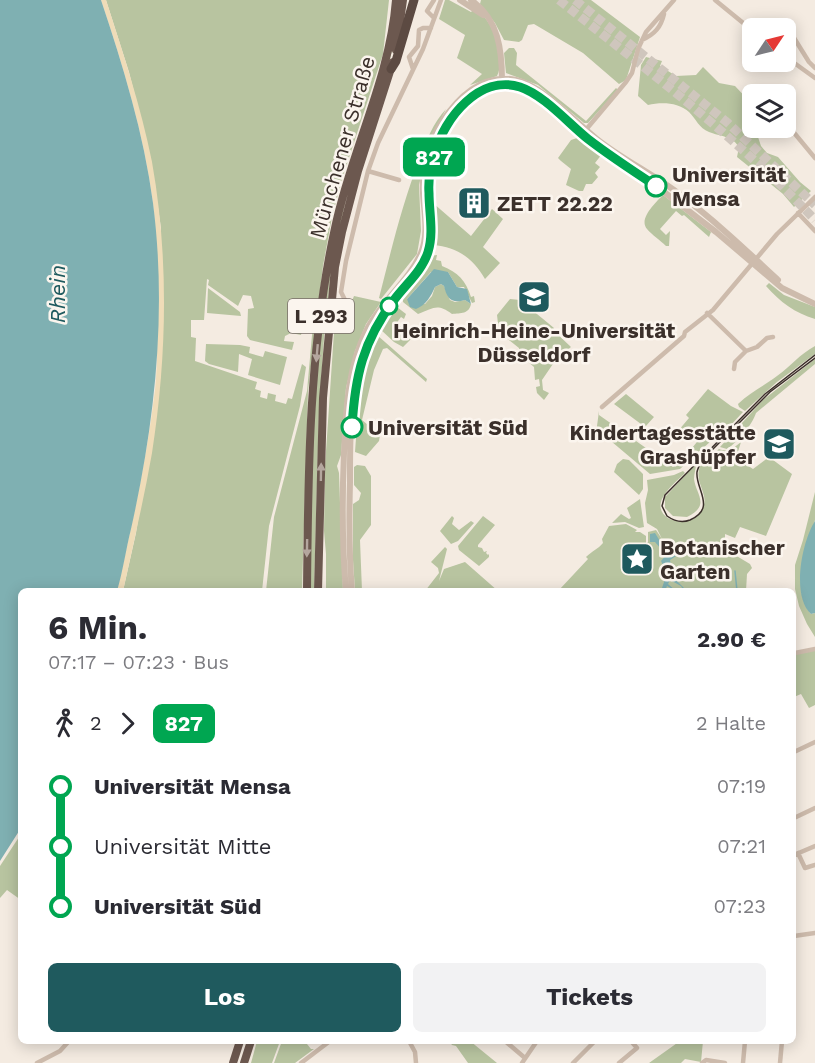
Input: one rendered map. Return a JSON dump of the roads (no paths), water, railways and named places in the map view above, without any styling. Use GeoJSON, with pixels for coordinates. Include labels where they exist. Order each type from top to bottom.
{"type":"FeatureCollection","features":[{"type":"Feature","properties":{"kind":"highway","name":"Münchener Straße"},"geometry":{"type":"LineString","coordinates":[[307,588],[312,402],[327,269],[345,188],[388,52],[396,0]]}},
{"type":"Feature","properties":{"kind":"highway","name":"Münchener Straße"},"geometry":{"type":"LineString","coordinates":[[318,588],[323,398],[335,267],[358,171],[391,69],[404,0]]}},
{"type":"Feature","properties":{"kind":"highway"},"geometry":{"type":"LineString","coordinates":[[391,69],[396,62],[414,0]]}},
{"type":"Feature","properties":{"kind":"highway"},"geometry":{"type":"LineString","coordinates":[[233,1063],[239,1044]]}},
{"type":"Feature","properties":{"kind":"highway"},"geometry":{"type":"LineString","coordinates":[[244,1063],[249,1044]]}},
{"type":"Feature","properties":{"kind":"street"},"geometry":{"type":"LineString","coordinates":[[434,0],[427,11],[434,18]]}},
{"type":"Feature","properties":{"kind":"street"},"geometry":{"type":"LineString","coordinates":[[413,69],[409,57],[419,48],[431,28],[441,0]]}},
{"type":"Feature","properties":{"kind":"street"},"geometry":{"type":"LineString","coordinates":[[460,0],[484,16],[496,32]]}},
{"type":"Feature","properties":{"kind":"street"},"geometry":{"type":"LineString","coordinates":[[471,0],[486,14],[496,32],[502,54],[502,82]]}},
{"type":"Feature","properties":{"kind":"street"},"geometry":{"type":"LineString","coordinates":[[584,132],[631,75],[643,38],[674,0]]}},
{"type":"Feature","properties":{"kind":"street"},"geometry":{"type":"LineString","coordinates":[[715,0],[742,22]]}},
{"type":"Feature","properties":{"kind":"street"},"geometry":{"type":"LineString","coordinates":[[643,38],[656,31],[661,25],[666,10]]}},
{"type":"Feature","properties":{"kind":"street"},"geometry":{"type":"LineString","coordinates":[[345,300],[341,292],[346,261],[368,171],[378,143],[420,56],[419,30],[431,28]]}},
{"type":"Feature","properties":{"kind":"street"},"geometry":{"type":"LineString","coordinates":[[796,41],[815,68]]}},
{"type":"Feature","properties":{"kind":"street"},"geometry":{"type":"LineString","coordinates":[[796,64],[815,78]]}},
{"type":"Feature","properties":{"kind":"street"},"geometry":{"type":"LineString","coordinates":[[352,588],[349,516],[352,426],[357,382],[364,350],[383,315],[417,273],[428,253],[431,224],[429,181],[435,153],[446,129],[455,114],[470,99],[502,82]]}},
{"type":"Feature","properties":{"kind":"street"},"geometry":{"type":"LineString","coordinates":[[346,588],[343,468],[350,381],[356,356],[370,324],[413,267],[423,249],[426,231],[423,185],[430,148],[438,128],[456,103],[471,90],[484,83],[502,82],[545,99],[613,158],[664,192],[754,261],[789,292],[815,304]]}},
{"type":"Feature","properties":{"kind":"street"},"geometry":{"type":"LineString","coordinates":[[796,135],[815,158]]}},
{"type":"Feature","properties":{"kind":"street"},"geometry":{"type":"LineString","coordinates":[[368,171],[399,180]]}},
{"type":"Feature","properties":{"kind":"street"},"geometry":{"type":"LineString","coordinates":[[602,407],[662,353],[671,348],[684,336],[685,332],[713,310],[754,261],[815,197]]}},
{"type":"Feature","properties":{"kind":"street"},"geometry":{"type":"LineString","coordinates":[[798,213],[815,231]]}},
{"type":"Feature","properties":{"kind":"street"},"geometry":{"type":"LineString","coordinates":[[707,313],[746,351]]}},
{"type":"Feature","properties":{"kind":"street"},"geometry":{"type":"LineString","coordinates":[[734,369],[735,362],[746,351],[757,347],[767,338],[773,337]]}},
{"type":"Feature","properties":{"kind":"street"},"geometry":{"type":"LineString","coordinates":[[796,653],[815,649]]}},
{"type":"Feature","properties":{"kind":"street"},"geometry":{"type":"LineString","coordinates":[[796,751],[815,742]]}},
{"type":"Feature","properties":{"kind":"street"},"geometry":{"type":"LineString","coordinates":[[796,817],[815,808]]}},
{"type":"Feature","properties":{"kind":"street"},"geometry":{"type":"LineString","coordinates":[[815,846],[796,854],[805,868],[815,865]]}},
{"type":"Feature","properties":{"kind":"street"},"geometry":{"type":"LineString","coordinates":[[796,936],[815,933]]}},
{"type":"Feature","properties":{"kind":"street"},"geometry":{"type":"LineString","coordinates":[[37,1063],[60,1051],[66,1044]]}},
{"type":"Feature","properties":{"kind":"street"},"geometry":{"type":"LineString","coordinates":[[301,1063],[326,1044]]}},
{"type":"Feature","properties":{"kind":"street"},"geometry":{"type":"LineString","coordinates":[[411,1044],[415,1052],[416,1063]]}},
{"type":"Feature","properties":{"kind":"street"},"geometry":{"type":"LineString","coordinates":[[508,1044],[523,1060],[535,1044]]}},
{"type":"Feature","properties":{"kind":"street"},"geometry":{"type":"LineString","coordinates":[[573,1063],[592,1044]]}},
{"type":"Feature","properties":{"kind":"street"},"geometry":{"type":"LineString","coordinates":[[619,1063],[637,1048],[634,1044]]}},
{"type":"Feature","properties":{"kind":"street"},"geometry":{"type":"LineString","coordinates":[[743,1063],[745,1044]]}},
{"type":"Feature","properties":{"kind":"street"},"geometry":{"type":"LineString","coordinates":[[780,1063],[782,1044]]}},
{"type":"Feature","properties":{"kind":"street"},"geometry":{"type":"LineString","coordinates":[[702,1063],[705,1060],[725,1063]]}},
{"type":"Feature","properties":{"kind":"water","name":"Rhein"},"geometry":{"type":"Polygon","coordinates":[[[0,0],[101,0],[125,75],[144,151],[153,203],[159,285],[159,326],[152,408],[147,448],[118,588],[18,588],[18,833],[0,861],[0,0]]]}},
{"type":"Feature","properties":{"kind":"water"},"geometry":{"type":"Polygon","coordinates":[[[434,269],[448,272],[457,287],[467,289],[471,304],[465,300],[453,301],[441,284],[435,287],[423,305],[416,309],[410,307],[407,299],[434,269]]]}},
{"type":"Feature","properties":{"kind":"water"},"geometry":{"type":"Polygon","coordinates":[[[815,521],[815,613],[811,614],[801,595],[800,582],[806,541],[815,521]]]}},
{"type":"Feature","properties":{"kind":"water"},"geometry":{"type":"Polygon","coordinates":[[[655,533],[663,546],[675,546],[680,550],[679,554],[670,560],[673,577],[684,588],[670,580],[668,584],[673,588],[667,586],[662,588],[667,573],[661,561],[669,552],[661,549],[655,542],[650,542],[650,534],[655,533]]]}},
{"type":"Feature","properties":{"kind":"waterway"},"geometry":{"type":"LineString","coordinates":[[735,571],[737,588]]}},
{"type":"Feature","properties":{"kind":"tunnel"},"geometry":{"type":"LineString","coordinates":[[559,0],[723,133],[786,190],[815,220]]}},
{"type":"Feature","properties":{"kind":"tunnel"},"geometry":{"type":"LineString","coordinates":[[575,0],[728,123],[815,205]]}},
{"type":"Feature","properties":{"kind":"tram line"},"geometry":{"type":"LineString","coordinates":[[815,355],[765,394],[665,495],[662,506],[667,516],[684,521],[698,515],[704,504],[697,478],[697,472],[703,459],[770,392],[815,358]]}},
{"type":"Feature","properties":{"kind":"place","name":"Universität Mensa"},"geometry":{"type":"Point","coordinates":[656,186]}},
{"type":"Feature","properties":{"kind":"place","name":"ZETT 22.22"},"geometry":{"type":"Point","coordinates":[474,203]}},
{"type":"Feature","properties":{"kind":"place","name":"Heinrich-Heine-Universität Düsseldorf"},"geometry":{"type":"Point","coordinates":[534,297]}},
{"type":"Feature","properties":{"kind":"place","name":"Universität Süd"},"geometry":{"type":"Point","coordinates":[352,427]}},
{"type":"Feature","properties":{"kind":"place","name":"Kindertagesstätte Grashüpfer"},"geometry":{"type":"Point","coordinates":[779,444]}},
{"type":"Feature","properties":{"kind":"place","name":"Botanischer Garten"},"geometry":{"type":"Point","coordinates":[637,559]}}]}
